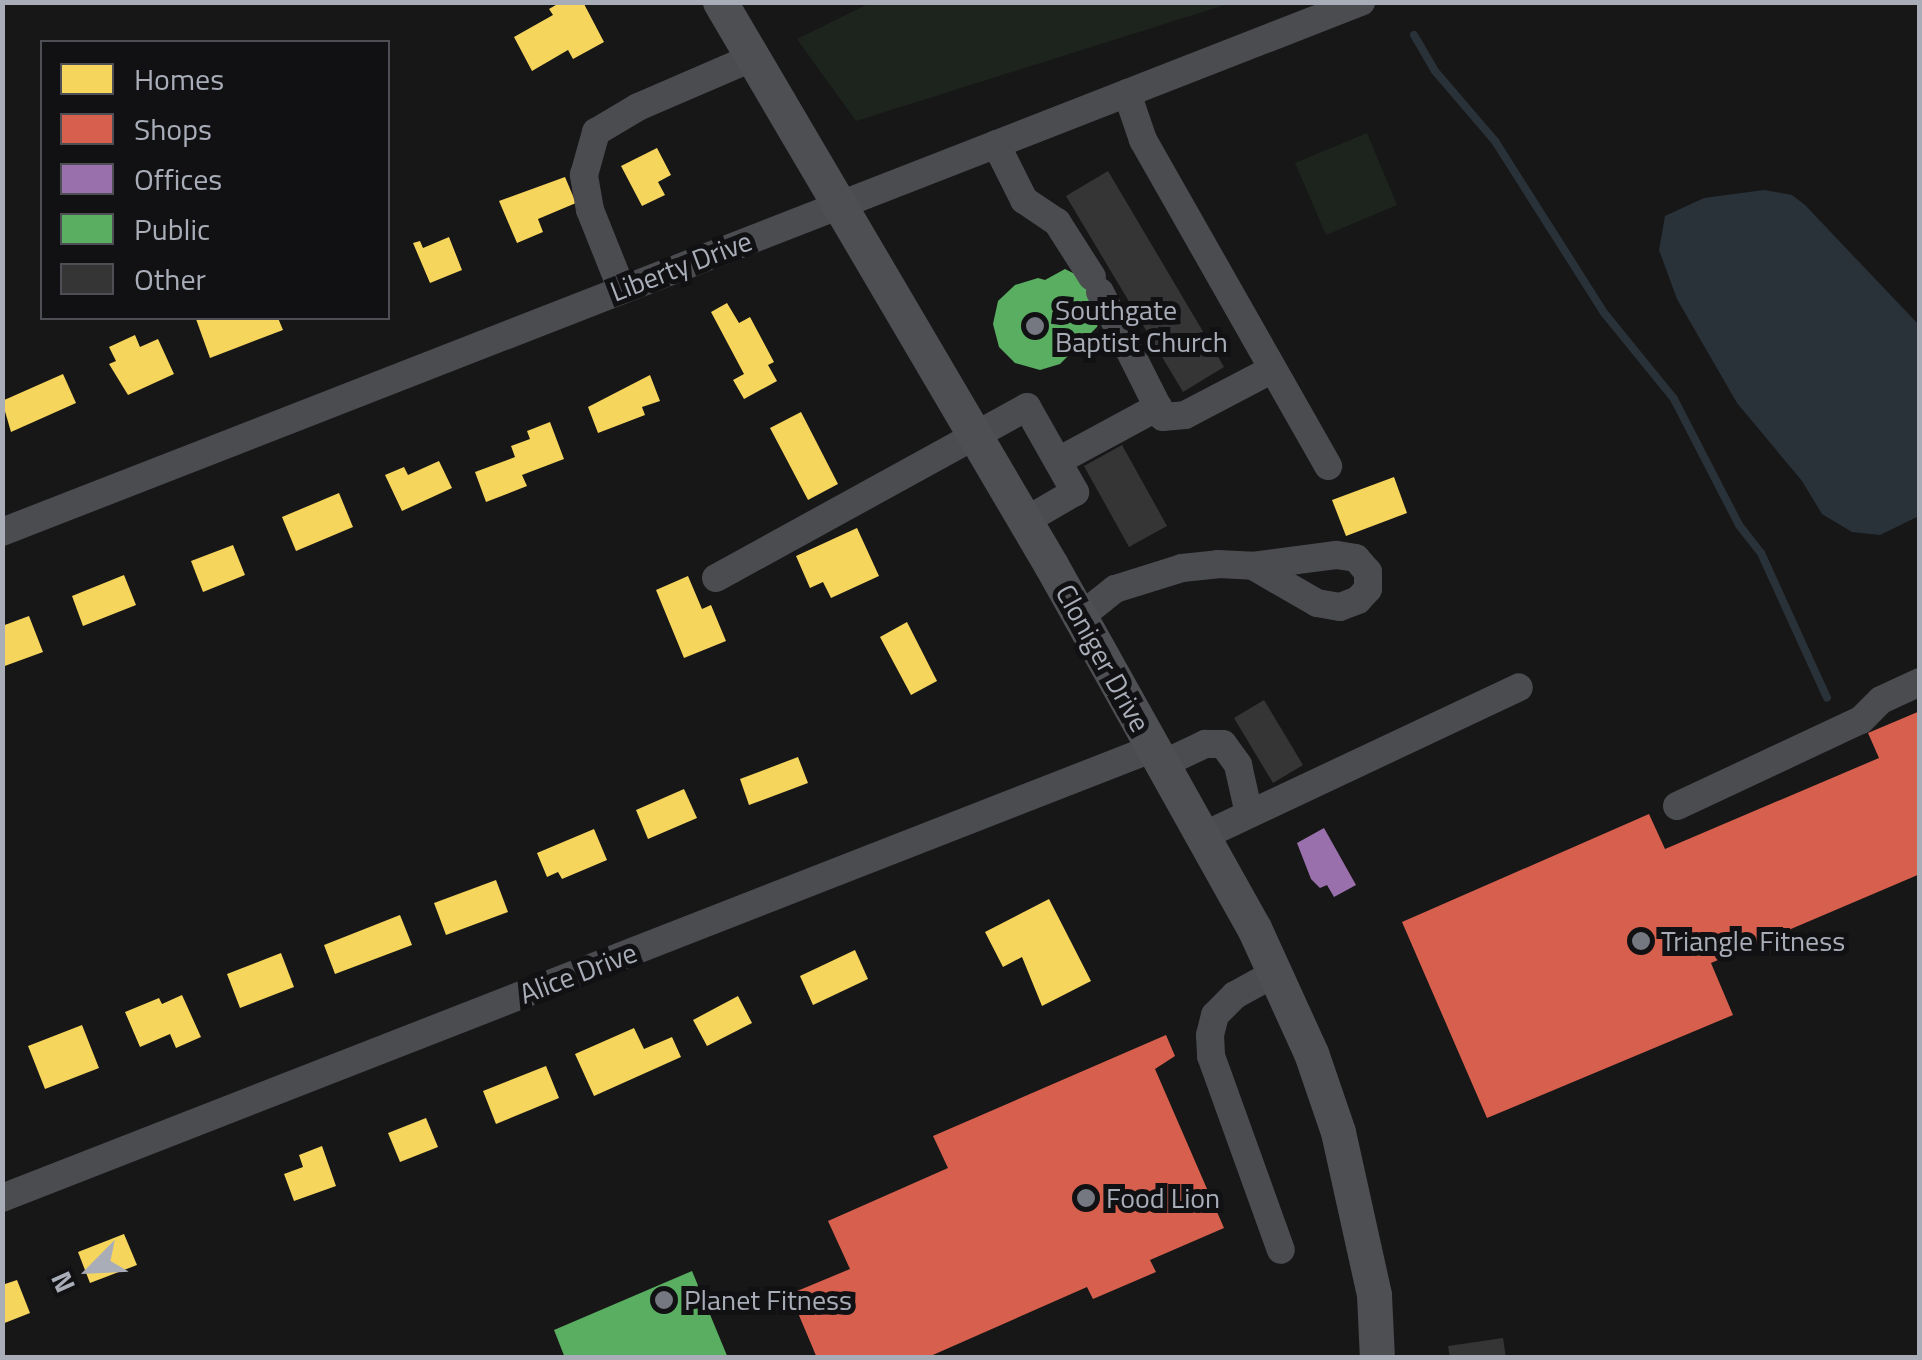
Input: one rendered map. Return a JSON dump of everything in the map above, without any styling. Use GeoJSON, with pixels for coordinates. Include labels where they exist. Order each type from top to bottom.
{"type":"FeatureCollection","features":[{"type":"Feature","properties":{"kind":"main road","name":"Cloniger Drive"},"geometry":{"type":"LineString","coordinates":[[720,2],[1080,616],[1275,974],[1311,1054],[1338,1132],[1374,1296],[1377,1358]]}},
{"type":"Feature","properties":{"kind":"street","name":"Liberty Drive"},"geometry":{"type":"LineString","coordinates":[[2,532],[1361,2]]}},
{"type":"Feature","properties":{"kind":"street"},"geometry":{"type":"LineString","coordinates":[[622,290],[590,210],[584,175],[596,132],[638,107],[752,58]]}},
{"type":"Feature","properties":{"kind":"street"},"geometry":{"type":"LineString","coordinates":[[1127,93],[1143,140],[1328,466]]}},
{"type":"Feature","properties":{"kind":"street"},"geometry":{"type":"LineString","coordinates":[[996,144],[1024,200],[1057,222],[1096,284],[1163,417],[1185,415],[1273,369]]}},
{"type":"Feature","properties":{"kind":"street"},"geometry":{"type":"LineString","coordinates":[[716,578],[1027,406],[1075,492],[1025,521]]}},
{"type":"Feature","properties":{"kind":"street"},"geometry":{"type":"LineString","coordinates":[[1058,462],[1158,407]]}},
{"type":"Feature","properties":{"kind":"street"},"geometry":{"type":"LineString","coordinates":[[1080,616],[1116,589],[1148,577],[1218,564],[1253,566]]}},
{"type":"Feature","properties":{"kind":"street"},"geometry":{"type":"LineString","coordinates":[[1677,806],[1861,720],[1881,700],[1920,682]]}},
{"type":"Feature","properties":{"kind":"street"},"geometry":{"type":"LineString","coordinates":[[1203,836],[1519,687]]}},
{"type":"Feature","properties":{"kind":"street","name":"Alice Drive"},"geometry":{"type":"LineString","coordinates":[[2,1198],[1158,756],[1205,744],[1223,744],[1238,765],[1249,814]]}},
{"type":"Feature","properties":{"kind":"street"},"geometry":{"type":"LineString","coordinates":[[1275,974],[1235,995],[1215,1014],[1210,1056],[1281,1250]]}},
{"type":"Feature","properties":{"kind":"shaded area"},"geometry":{"type":"Polygon","coordinates":[[[870,3],[1231,3],[856,121],[797,39],[870,3]]]}},
{"type":"Feature","properties":{"kind":"shaded area"},"geometry":{"type":"Polygon","coordinates":[[[1367,133],[1397,205],[1326,235],[1295,163],[1367,133]]]}},
{"type":"Feature","properties":{"kind":"shaded area"},"geometry":{"type":"Polygon","coordinates":[[[1764,190],[1792,195],[1805,205],[1919,325],[1919,516],[1880,535],[1852,532],[1822,514],[1802,481],[1737,403],[1677,299],[1659,250],[1665,216],[1704,198],[1764,190]]]}},
{"type":"Feature","properties":{"kind":"building: Homes"},"geometry":{"type":"Polygon","coordinates":[[[561,2],[583,2],[604,42],[573,59],[568,50],[532,71],[514,37],[553,15],[549,9],[561,2]]]}},
{"type":"Feature","properties":{"kind":"building: Homes"},"geometry":{"type":"Polygon","coordinates":[[[657,148],[671,175],[658,182],[665,195],[642,206],[621,166],[657,148]]]}},
{"type":"Feature","properties":{"kind":"building: Homes"},"geometry":{"type":"Polygon","coordinates":[[[565,177],[576,203],[538,219],[543,232],[517,243],[499,201],[565,177]]]}},
{"type":"Feature","properties":{"kind":"building: Homes"},"geometry":{"type":"Polygon","coordinates":[[[449,237],[462,270],[430,283],[413,243],[420,241],[423,248],[449,237]]]}},
{"type":"Feature","properties":{"kind":"building: Homes"},"geometry":{"type":"Polygon","coordinates":[[[727,303],[739,323],[750,317],[774,362],[768,365],[777,381],[744,399],[733,380],[744,374],[711,312],[727,303]]]}},
{"type":"Feature","properties":{"kind":"building: Homes"},"geometry":{"type":"Polygon","coordinates":[[[196,320],[279,320],[283,330],[210,358],[196,320]]]}},
{"type":"Feature","properties":{"kind":"building: Homes"},"geometry":{"type":"Polygon","coordinates":[[[135,335],[140,347],[158,339],[174,374],[128,395],[109,364],[116,361],[109,347],[135,335]]]}},
{"type":"Feature","properties":{"kind":"building: Homes"},"geometry":{"type":"Polygon","coordinates":[[[63,374],[76,403],[11,432],[2,401],[63,374]]]}},
{"type":"Feature","properties":{"kind":"building: Homes"},"geometry":{"type":"Polygon","coordinates":[[[650,375],[660,401],[642,407],[645,415],[598,433],[588,407],[650,375]]]}},
{"type":"Feature","properties":{"kind":"building: Homes"},"geometry":{"type":"Polygon","coordinates":[[[801,412],[838,484],[808,500],[770,428],[801,412]]]}},
{"type":"Feature","properties":{"kind":"building: Homes"},"geometry":{"type":"Polygon","coordinates":[[[550,422],[564,459],[522,475],[527,486],[486,502],[475,472],[515,457],[511,446],[530,439],[527,431],[550,422]]]}},
{"type":"Feature","properties":{"kind":"building: Homes"},"geometry":{"type":"Polygon","coordinates":[[[439,461],[452,488],[402,511],[385,475],[404,467],[408,475],[439,461]]]}},
{"type":"Feature","properties":{"kind":"building: Homes"},"geometry":{"type":"Polygon","coordinates":[[[1394,477],[1407,513],[1346,536],[1332,500],[1394,477]]]}},
{"type":"Feature","properties":{"kind":"building: Homes"},"geometry":{"type":"Polygon","coordinates":[[[339,493],[353,527],[296,551],[282,517],[339,493]]]}},
{"type":"Feature","properties":{"kind":"building: Homes"},"geometry":{"type":"Polygon","coordinates":[[[857,528],[879,576],[831,598],[823,582],[810,588],[796,556],[857,528]]]}},
{"type":"Feature","properties":{"kind":"building: Homes"},"geometry":{"type":"Polygon","coordinates":[[[233,545],[245,575],[203,592],[191,561],[233,545]]]}},
{"type":"Feature","properties":{"kind":"building: Homes"},"geometry":{"type":"Polygon","coordinates":[[[124,575],[136,605],[83,626],[72,596],[124,575]]]}},
{"type":"Feature","properties":{"kind":"building: Homes"},"geometry":{"type":"Polygon","coordinates":[[[688,576],[702,609],[711,605],[726,641],[684,658],[656,590],[688,576]]]}},
{"type":"Feature","properties":{"kind":"building: Homes"},"geometry":{"type":"Polygon","coordinates":[[[29,616],[43,652],[2,667],[2,626],[29,616]]]}},
{"type":"Feature","properties":{"kind":"building: Homes"},"geometry":{"type":"Polygon","coordinates":[[[907,622],[937,681],[911,695],[880,637],[907,622]]]}},
{"type":"Feature","properties":{"kind":"building: Homes"},"geometry":{"type":"Polygon","coordinates":[[[798,757],[808,783],[749,805],[740,779],[798,757]]]}},
{"type":"Feature","properties":{"kind":"building: Homes"},"geometry":{"type":"Polygon","coordinates":[[[684,789],[697,818],[648,839],[636,810],[684,789]]]}},
{"type":"Feature","properties":{"kind":"building: Homes"},"geometry":{"type":"Polygon","coordinates":[[[594,829],[607,860],[562,879],[558,872],[547,877],[537,853],[594,829]]]}},
{"type":"Feature","properties":{"kind":"building: Homes"},"geometry":{"type":"Polygon","coordinates":[[[496,880],[508,912],[446,935],[434,903],[496,880]]]}},
{"type":"Feature","properties":{"kind":"building: Homes"},"geometry":{"type":"Polygon","coordinates":[[[1049,899],[1091,981],[1042,1006],[1022,957],[1003,967],[985,932],[1049,899]]]}},
{"type":"Feature","properties":{"kind":"building: Homes"},"geometry":{"type":"Polygon","coordinates":[[[400,915],[412,945],[335,974],[324,945],[400,915]]]}},
{"type":"Feature","properties":{"kind":"building: Homes"},"geometry":{"type":"Polygon","coordinates":[[[855,950],[868,979],[813,1005],[800,976],[855,950]]]}},
{"type":"Feature","properties":{"kind":"building: Homes"},"geometry":{"type":"Polygon","coordinates":[[[281,953],[294,987],[240,1008],[227,974],[281,953]]]}},
{"type":"Feature","properties":{"kind":"building: Homes"},"geometry":{"type":"Polygon","coordinates":[[[182,995],[201,1037],[176,1048],[170,1034],[140,1047],[125,1012],[159,998],[162,1004],[182,995]]]}},
{"type":"Feature","properties":{"kind":"building: Homes"},"geometry":{"type":"Polygon","coordinates":[[[738,996],[752,1023],[707,1046],[693,1020],[738,996]]]}},
{"type":"Feature","properties":{"kind":"building: Homes"},"geometry":{"type":"Polygon","coordinates":[[[82,1025],[99,1068],[45,1089],[28,1046],[82,1025]]]}},
{"type":"Feature","properties":{"kind":"building: Homes"},"geometry":{"type":"Polygon","coordinates":[[[634,1028],[644,1049],[672,1037],[681,1057],[594,1096],[575,1054],[634,1028]]]}},
{"type":"Feature","properties":{"kind":"building: Homes"},"geometry":{"type":"Polygon","coordinates":[[[546,1066],[559,1098],[496,1124],[483,1091],[546,1066]]]}},
{"type":"Feature","properties":{"kind":"building: Homes"},"geometry":{"type":"Polygon","coordinates":[[[426,1118],[438,1147],[400,1162],[388,1133],[426,1118]]]}},
{"type":"Feature","properties":{"kind":"building: Homes"},"geometry":{"type":"Polygon","coordinates":[[[322,1146],[336,1186],[294,1201],[284,1174],[303,1167],[299,1155],[322,1146]]]}},
{"type":"Feature","properties":{"kind":"building: Homes"},"geometry":{"type":"Polygon","coordinates":[[[124,1234],[137,1265],[90,1283],[78,1252],[124,1234]]]}},
{"type":"Feature","properties":{"kind":"building: Homes"},"geometry":{"type":"Polygon","coordinates":[[[17,1280],[30,1313],[2,1324],[2,1285],[17,1280]]]}},
{"type":"Feature","properties":{"kind":"building: Shops"},"geometry":{"type":"Polygon","coordinates":[[[1920,711],[1920,874],[1711,963],[1733,1015],[1487,1118],[1402,922],[1649,814],[1665,849],[1879,758],[1868,733],[1920,711]]]}},
{"type":"Feature","properties":{"kind":"building: Shops","name":"Food Lion"},"geometry":{"type":"Polygon","coordinates":[[[1166,1035],[1175,1056],[1155,1069],[1224,1228],[1150,1260],[1156,1272],[1093,1299],[1087,1287],[926,1358],[817,1358],[790,1294],[850,1269],[828,1221],[948,1168],[933,1136],[1166,1035]]]}},
{"type":"Feature","properties":{"kind":"building: Offices"},"geometry":{"type":"Polygon","coordinates":[[[1324,828],[1356,885],[1334,897],[1327,885],[1320,888],[1311,879],[1297,843],[1324,828]]]}},
{"type":"Feature","properties":{"kind":"building: Public"},"geometry":{"type":"Polygon","coordinates":[[[1065,269],[1079,276],[1093,293],[1100,313],[1097,327],[1060,364],[1040,370],[1015,363],[999,347],[993,324],[998,301],[1015,285],[1038,278],[1045,280],[1065,269]]]}},
{"type":"Feature","properties":{"kind":"building: Public","name":"Planet Fitness"},"geometry":{"type":"Polygon","coordinates":[[[692,1271],[728,1358],[565,1358],[554,1330],[692,1271]]]}},
{"type":"Feature","properties":{"kind":"building: Other"},"geometry":{"type":"Polygon","coordinates":[[[1108,171],[1224,367],[1183,392],[1066,196],[1108,171]]]}},
{"type":"Feature","properties":{"kind":"building: Other"},"geometry":{"type":"Polygon","coordinates":[[[1122,445],[1167,526],[1129,547],[1084,466],[1122,445]]]}},
{"type":"Feature","properties":{"kind":"building: Other"},"geometry":{"type":"Polygon","coordinates":[[[1264,700],[1303,765],[1273,783],[1234,718],[1264,700]]]}},
{"type":"Feature","properties":{"kind":"building: Other"},"geometry":{"type":"Polygon","coordinates":[[[1503,1338],[1506,1358],[1450,1358],[1448,1346],[1503,1338]]]}},
{"type":"Feature","properties":{"kind":"waterway"},"geometry":{"type":"LineString","coordinates":[[1414,35],[1435,71],[1495,141],[1605,314],[1674,399],[1739,525],[1761,553],[1827,698]]}},
{"type":"Feature","properties":{"kind":"place","name":"Southgate Baptist Church"},"geometry":{"type":"Point","coordinates":[1035,326]}},
{"type":"Feature","properties":{"kind":"place","name":"Triangle Fitness"},"geometry":{"type":"Point","coordinates":[1641,941]}},
{"type":"Feature","properties":{"kind":"place","name":"Food Lion"},"geometry":{"type":"Point","coordinates":[1086,1198]}},
{"type":"Feature","properties":{"kind":"place","name":"Planet Fitness"},"geometry":{"type":"Point","coordinates":[664,1300]}}]}
